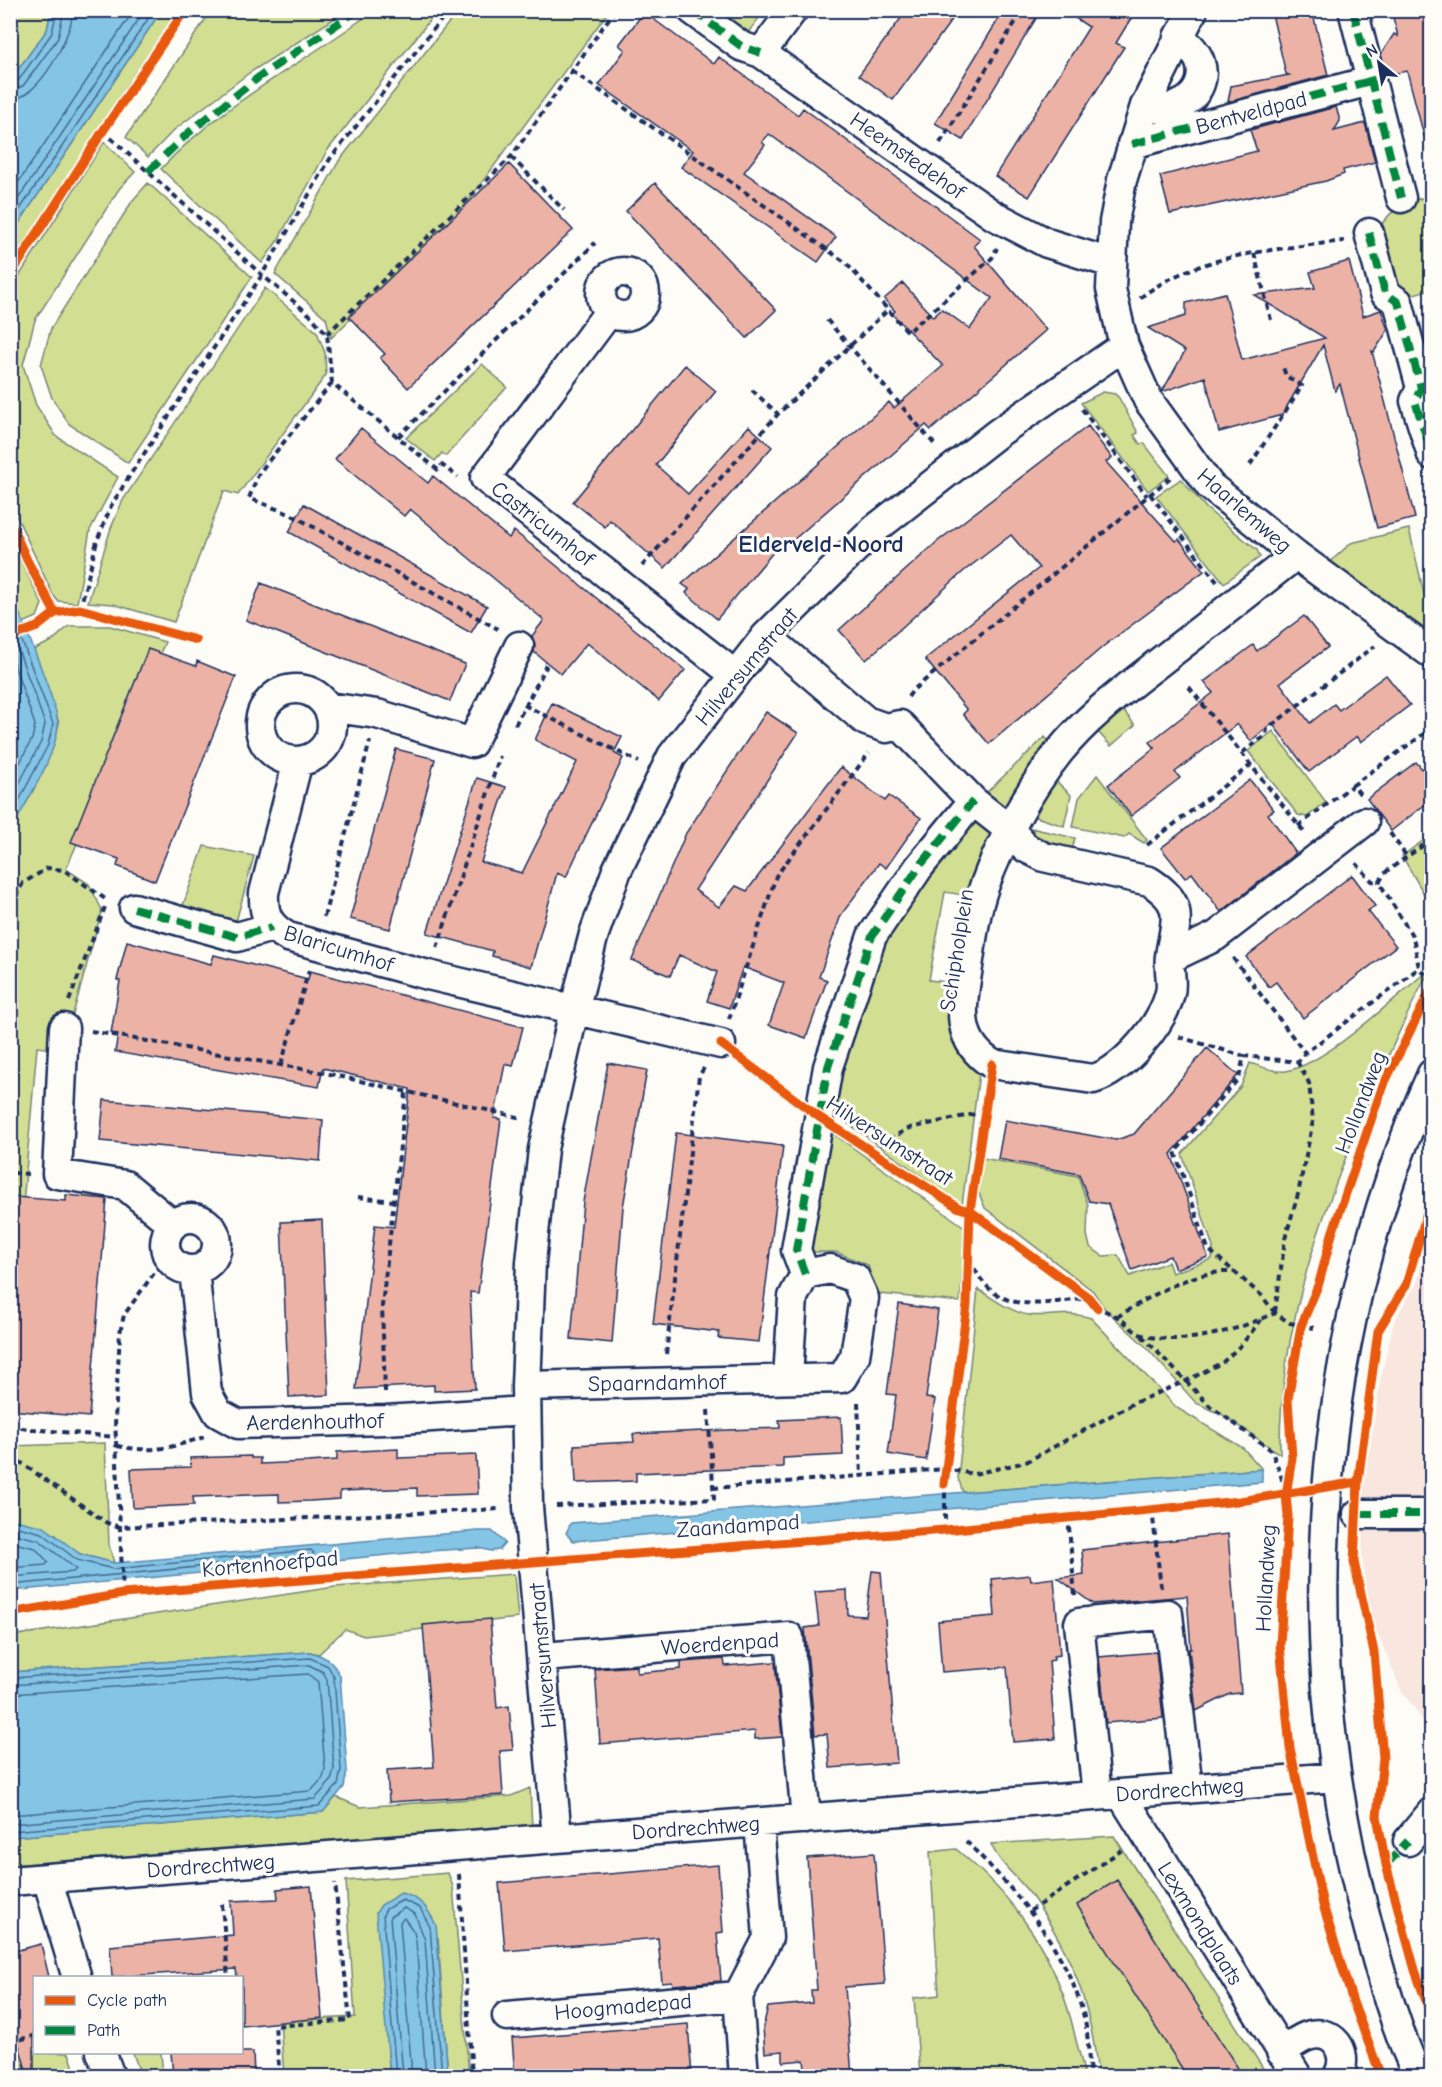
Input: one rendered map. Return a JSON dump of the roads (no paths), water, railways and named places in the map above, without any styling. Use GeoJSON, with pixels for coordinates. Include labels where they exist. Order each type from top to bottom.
{"type":"FeatureCollection","features":[{"type":"Feature","properties":{"kind":"street","name":"Heemstedehof"},"geometry":{"type":"LineString","coordinates":[[692,10],[741,46],[761,53],[1011,224],[1047,243],[1111,263]]}},
{"type":"Feature","properties":{"kind":"street"},"geometry":{"type":"LineString","coordinates":[[761,53],[793,10]]}},
{"type":"Feature","properties":{"kind":"street","name":"Haarlemweg"},"geometry":{"type":"LineString","coordinates":[[1193,10],[1145,106],[1132,144],[1114,222],[1111,289],[1124,346],[1148,400],[1190,462],[1210,486],[1296,555],[1431,654]]}},
{"type":"Feature","properties":{"kind":"street"},"geometry":{"type":"LineString","coordinates":[[1353,10],[1401,198]]}},
{"type":"Feature","properties":{"kind":"street"},"geometry":{"type":"LineString","coordinates":[[1145,106],[1170,109],[1183,105],[1196,93],[1202,78],[1202,64],[1187,42],[1178,37]]}},
{"type":"Feature","properties":{"kind":"street","name":"Bentveldpad"},"geometry":{"type":"LineString","coordinates":[[1132,144],[1370,81]]}},
{"type":"Feature","properties":{"kind":"street"},"geometry":{"type":"LineString","coordinates":[[1369,233],[1385,293],[1398,302],[1421,388],[1415,401],[1431,455]]}},
{"type":"Feature","properties":{"kind":"street","name":"Castricumhof"},"geometry":{"type":"LineString","coordinates":[[609,312],[485,478],[735,675]]}},
{"type":"Feature","properties":{"kind":"street","name":"Hilversumstraat"},"geometry":{"type":"LineString","coordinates":[[557,1838],[543,1657],[528,1507],[526,1398],[531,1263],[543,1149],[574,1010],[594,934],[617,870],[672,756],[766,636],[875,529],[954,467],[1124,346]]}},
{"type":"Feature","properties":{"kind":"street","name":"Schipholplein"},"geometry":{"type":"LineString","coordinates":[[1170,958],[1171,993],[1152,1030],[1116,1069],[1106,1076],[1093,1079],[992,1064],[980,1056],[970,1044],[963,1022],[964,994],[984,888],[1033,789],[1059,752],[1092,716],[1296,555]]}},
{"type":"Feature","properties":{"kind":"street"},"geometry":{"type":"LineString","coordinates":[[766,636],[866,721],[886,728],[900,725],[973,801],[1011,831],[1026,848],[1044,857],[1149,881],[1164,890],[1174,905],[1178,926],[1170,958]]}},
{"type":"Feature","properties":{"kind":"street"},"geometry":{"type":"LineString","coordinates":[[328,707],[332,731],[328,742],[320,752],[298,761],[275,755],[266,746],[261,736],[261,712],[267,702],[287,689],[311,691],[328,707],[376,714],[472,743],[519,646]]}},
{"type":"Feature","properties":{"kind":"street","name":"Blaricumhof"},"geometry":{"type":"LineString","coordinates":[[298,761],[264,893],[263,910],[272,927],[288,937],[316,945],[574,1010]]}},
{"type":"Feature","properties":{"kind":"street"},"geometry":{"type":"LineString","coordinates":[[788,1379],[793,1297],[805,1274],[796,1250],[828,1067],[872,936],[919,867],[973,801]]}},
{"type":"Feature","properties":{"kind":"street"},"geometry":{"type":"LineString","coordinates":[[1170,958],[1216,936],[1372,818]]}},
{"type":"Feature","properties":{"kind":"street"},"geometry":{"type":"LineString","coordinates":[[121,905],[237,937],[272,927]]}},
{"type":"Feature","properties":{"kind":"street"},"geometry":{"type":"LineString","coordinates":[[574,1010],[721,1044]]}},
{"type":"Feature","properties":{"kind":"street"},"geometry":{"type":"LineString","coordinates":[[64,1028],[57,1174],[125,1185],[173,1225]]}},
{"type":"Feature","properties":{"kind":"street"},"geometry":{"type":"LineString","coordinates":[[1418,2076],[1383,1981],[1358,1891],[1335,1777],[1323,1614],[1325,1488],[1345,1350],[1371,1241],[1431,1074]]}},
{"type":"Feature","properties":{"kind":"street"},"geometry":{"type":"LineString","coordinates":[[198,1219],[205,1222],[216,1235],[216,1251],[201,1268],[194,1270],[178,1266],[167,1255],[165,1239],[173,1225],[181,1220],[198,1219]]}},
{"type":"Feature","properties":{"kind":"street","name":"Spaarndamhof"},"geometry":{"type":"LineString","coordinates":[[526,1398],[706,1381],[843,1378],[855,1356],[864,1298],[855,1278],[831,1269],[805,1274]]}},
{"type":"Feature","properties":{"kind":"street","name":"Aerdenhouthof"},"geometry":{"type":"LineString","coordinates":[[194,1270],[207,1393],[218,1413],[238,1424],[386,1420],[526,1398]]}},
{"type":"Feature","properties":{"kind":"street"},"geometry":{"type":"LineString","coordinates":[[1358,1514],[1431,1514]]}},
{"type":"Feature","properties":{"kind":"street"},"geometry":{"type":"LineString","coordinates":[[1109,1795],[1079,1623],[1164,1614],[1168,1614],[1188,1789]]}},
{"type":"Feature","properties":{"kind":"street","name":"Woerdenpad"},"geometry":{"type":"LineString","coordinates":[[543,1657],[789,1637],[806,1819]]}},
{"type":"Feature","properties":{"kind":"street","name":"Dordrechtweg"},"geometry":{"type":"LineString","coordinates":[[10,1881],[1335,1777]]}},
{"type":"Feature","properties":{"kind":"street","name":"Lexmondplaats"},"geometry":{"type":"LineString","coordinates":[[1109,1795],[1146,1834],[1297,2076]]}},
{"type":"Feature","properties":{"kind":"street"},"geometry":{"type":"LineString","coordinates":[[1408,1841],[1431,1812]]}},
{"type":"Feature","properties":{"kind":"street"},"geometry":{"type":"LineString","coordinates":[[744,2076],[738,1996],[768,1938],[759,1822]]}},
{"type":"Feature","properties":{"kind":"street"},"geometry":{"type":"LineString","coordinates":[[47,1878],[77,1976]]}},
{"type":"Feature","properties":{"kind":"street","name":"Hoogmadepad"},"geometry":{"type":"LineString","coordinates":[[507,2016],[738,1996]]}},
{"type":"Feature","properties":{"kind":"street"},"geometry":{"type":"LineString","coordinates":[[1281,2052],[1307,2036],[1324,2035],[1338,2045],[1342,2052],[1343,2061],[1338,2076]]}},
{"type":"Feature","properties":{"kind":"street"},"geometry":{"type":"LineString","coordinates":[[102,2054],[110,2076]]}},
{"type":"Feature","properties":{"kind":"water"},"geometry":{"type":"Polygon","coordinates":[[[51,11],[161,11],[11,235],[11,79],[47,30],[51,11]]]}},
{"type":"Feature","properties":{"kind":"water"},"geometry":{"type":"Polygon","coordinates":[[[11,595],[53,702],[58,726],[56,739],[46,766],[11,831],[11,595]]]}},
{"type":"Feature","properties":{"kind":"water"},"geometry":{"type":"Polygon","coordinates":[[[1262,1469],[1262,1482],[573,1541],[566,1533],[571,1523],[1262,1469]]]}},
{"type":"Feature","properties":{"kind":"water"},"geometry":{"type":"Polygon","coordinates":[[[11,1519],[44,1527],[80,1554],[114,1563],[478,1531],[492,1531],[505,1543],[499,1550],[491,1551],[479,1548],[429,1551],[11,1591],[11,1519]]]}},
{"type":"Feature","properties":{"kind":"water"},"geometry":{"type":"Polygon","coordinates":[[[310,1652],[328,1660],[340,1675],[347,1770],[344,1787],[323,1812],[11,1837],[11,1672],[310,1652]]]}},
{"type":"Feature","properties":{"kind":"water"},"geometry":{"type":"Polygon","coordinates":[[[401,1893],[423,1904],[436,1925],[448,2076],[390,2076],[376,1913],[381,1905],[401,1893]]]}},
{"type":"Feature","properties":{"kind":"district","name":"Elderveld-Noord"},"geometry":{"type":"Point","coordinates":[821,544]}}]}
